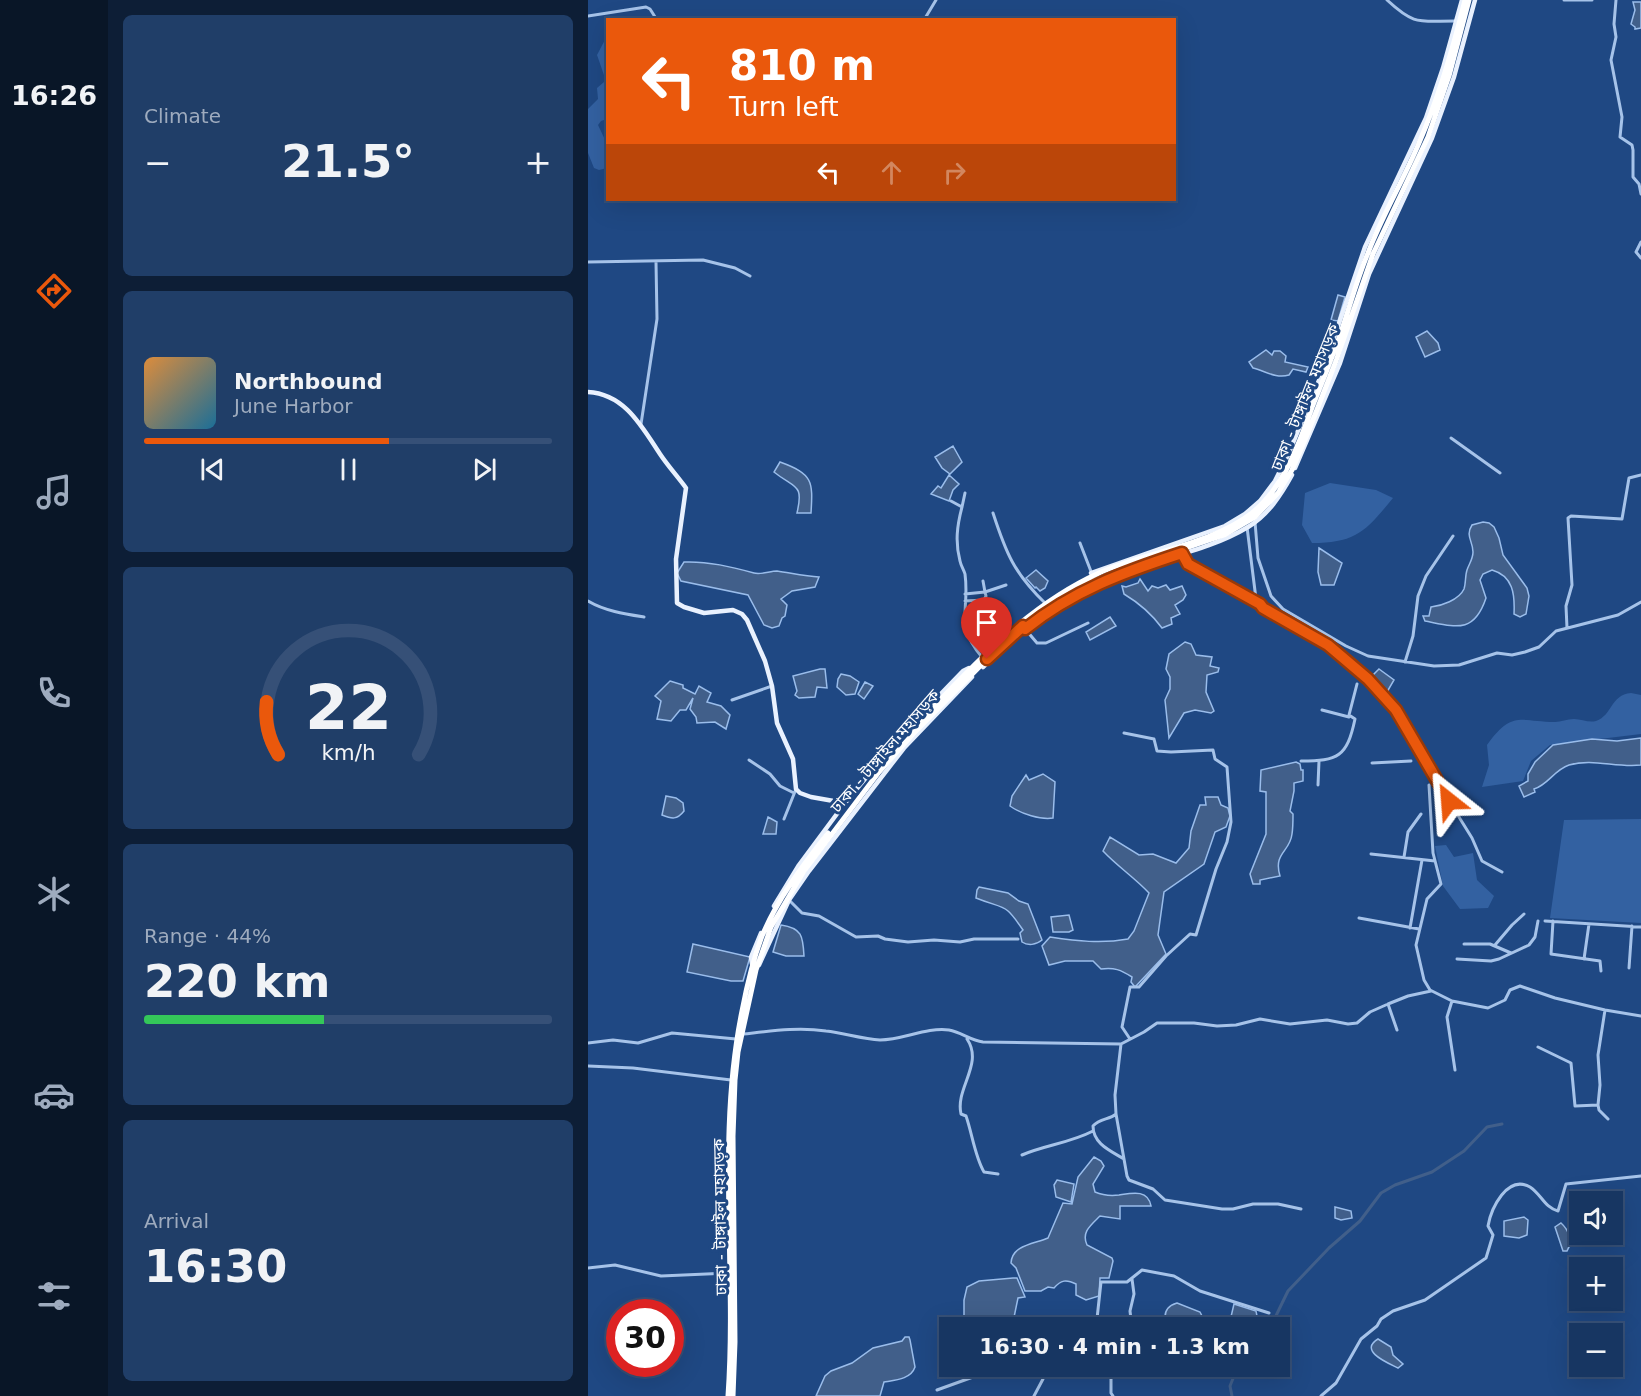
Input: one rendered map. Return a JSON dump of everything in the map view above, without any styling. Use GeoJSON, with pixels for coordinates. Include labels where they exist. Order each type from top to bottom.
{"type":"FeatureCollection","features":[{"type":"Feature","properties":{"kind":"highway","name":"ঢাকা - টাঙ্গাইল মহাসড়ক"},"geometry":{"type":"LineString","coordinates":[[974,671],[982,657],[1045,603],[1092,574],[1231,527],[1251,513],[1273,492],[1301,436],[1330,364],[1369,251],[1439,89],[1466,0]]}},
{"type":"Feature","properties":{"kind":"highway","name":"ঢাকা - টাঙ্গাইল মহাসড়ক"},"geometry":{"type":"LineString","coordinates":[[730,1396],[735,1342],[731,1212],[731,1080],[736,1039],[754,968],[771,927],[804,871],[879,772],[974,671],[1049,606],[1086,584],[1110,574],[1224,535],[1244,525],[1262,511],[1278,493],[1298,457],[1345,341],[1373,254],[1430,137],[1451,77],[1466,0]]}},
{"type":"Feature","properties":{"kind":"highway","name":"ঢাকা - টাঙ্গাইল মহাসড়ক"},"geometry":{"type":"LineString","coordinates":[[730,1396],[729,1273],[733,1108],[742,1034],[754,968]]}},
{"type":"Feature","properties":{"kind":"main road"},"geometry":{"type":"LineString","coordinates":[[1451,77],[1475,0]]}},
{"type":"Feature","properties":{"kind":"main road"},"geometry":{"type":"LineString","coordinates":[[1182,551],[1225,538],[1247,528],[1270,508],[1282,492],[1300,459],[1345,341]]}},
{"type":"Feature","properties":{"kind":"main road"},"geometry":{"type":"LineString","coordinates":[[588,393],[604,394],[625,406],[641,424],[662,457],[686,488],[676,559],[677,603],[684,608],[704,613],[733,610],[742,614],[747,620],[765,661],[772,686],[777,723],[793,759],[795,791],[811,797],[845,803]]}},
{"type":"Feature","properties":{"kind":"main road"},"geometry":{"type":"LineString","coordinates":[[963,671],[974,671],[904,748],[855,810],[789,900],[762,960],[754,968],[751,957],[780,895],[845,803],[902,734],[963,671]]}},
{"type":"Feature","properties":{"kind":"street"},"geometry":{"type":"LineString","coordinates":[[925,18],[936,0]]}},
{"type":"Feature","properties":{"kind":"street"},"geometry":{"type":"LineString","coordinates":[[1387,0],[1403,15],[1416,22],[1458,21]]}},
{"type":"Feature","properties":{"kind":"street"},"geometry":{"type":"LineString","coordinates":[[1564,0],[1592,0]]}},
{"type":"Feature","properties":{"kind":"street"},"geometry":{"type":"LineString","coordinates":[[1616,0],[1614,24],[1616,37],[1611,60],[1622,117],[1620,137],[1632,146],[1633,177],[1639,184],[1641,194]]}},
{"type":"Feature","properties":{"kind":"street"},"geometry":{"type":"LineString","coordinates":[[588,16],[646,7],[656,18]]}},
{"type":"Feature","properties":{"kind":"street"},"geometry":{"type":"LineString","coordinates":[[1641,242],[1636,252],[1641,258]]}},
{"type":"Feature","properties":{"kind":"street"},"geometry":{"type":"LineString","coordinates":[[588,262],[703,260],[735,268],[750,276]]}},
{"type":"Feature","properties":{"kind":"street"},"geometry":{"type":"LineString","coordinates":[[641,424],[657,319],[656,261]]}},
{"type":"Feature","properties":{"kind":"street"},"geometry":{"type":"LineString","coordinates":[[1451,438],[1500,473]]}},
{"type":"Feature","properties":{"kind":"street"},"geometry":{"type":"LineString","coordinates":[[1567,628],[1566,606],[1572,585],[1568,518],[1571,516],[1622,519],[1629,478],[1641,475]]}},
{"type":"Feature","properties":{"kind":"street"},"geometry":{"type":"LineString","coordinates":[[965,493],[956,539],[960,564],[965,573],[965,630],[982,657]]}},
{"type":"Feature","properties":{"kind":"street"},"geometry":{"type":"LineString","coordinates":[[951,501],[962,507]]}},
{"type":"Feature","properties":{"kind":"street"},"geometry":{"type":"LineString","coordinates":[[993,513],[1013,566],[1045,603]]}},
{"type":"Feature","properties":{"kind":"street"},"geometry":{"type":"LineString","coordinates":[[1255,522],[1260,566],[1269,592],[1279,604],[1346,646],[1368,656],[1434,666],[1459,665],[1497,653],[1512,655],[1539,647],[1556,631],[1618,615],[1641,602]]}},
{"type":"Feature","properties":{"kind":"street"},"geometry":{"type":"LineString","coordinates":[[1247,528],[1256,599],[1263,608],[1328,645],[1368,679],[1396,710],[1472,838],[1482,861],[1502,872]]}},
{"type":"Feature","properties":{"kind":"street"},"geometry":{"type":"LineString","coordinates":[[1405,662],[1413,636],[1418,596],[1426,576],[1453,536]]}},
{"type":"Feature","properties":{"kind":"street"},"geometry":{"type":"LineString","coordinates":[[1080,543],[1092,574]]}},
{"type":"Feature","properties":{"kind":"street"},"geometry":{"type":"LineString","coordinates":[[1182,551],[1188,564],[1260,604]]}},
{"type":"Feature","properties":{"kind":"street"},"geometry":{"type":"LineString","coordinates":[[965,601],[984,600],[986,596],[983,581]]}},
{"type":"Feature","properties":{"kind":"street"},"geometry":{"type":"LineString","coordinates":[[965,594],[985,592],[1006,585]]}},
{"type":"Feature","properties":{"kind":"street"},"geometry":{"type":"LineString","coordinates":[[588,601],[596,606],[620,613],[644,617]]}},
{"type":"Feature","properties":{"kind":"street"},"geometry":{"type":"LineString","coordinates":[[1024,628],[1037,643],[1046,644],[1088,622]]}},
{"type":"Feature","properties":{"kind":"street"},"geometry":{"type":"LineString","coordinates":[[1351,717],[1350,709],[1357,684]]}},
{"type":"Feature","properties":{"kind":"street"},"geometry":{"type":"LineString","coordinates":[[732,700],[772,686]]}},
{"type":"Feature","properties":{"kind":"street"},"geometry":{"type":"LineString","coordinates":[[1301,761],[1331,759],[1343,753],[1352,734],[1355,719],[1322,710]]}},
{"type":"Feature","properties":{"kind":"street"},"geometry":{"type":"LineString","coordinates":[[1124,733],[1154,739],[1157,751],[1213,750],[1215,759],[1227,767],[1231,822],[1227,842],[1216,869],[1196,935],[1190,934],[1174,947],[1139,987],[1130,987],[1122,1027],[1130,1039]]}},
{"type":"Feature","properties":{"kind":"street"},"geometry":{"type":"LineString","coordinates":[[749,760],[770,774],[780,786],[795,791],[784,819]]}},
{"type":"Feature","properties":{"kind":"street"},"geometry":{"type":"LineString","coordinates":[[1318,785],[1319,761]]}},
{"type":"Feature","properties":{"kind":"street"},"geometry":{"type":"LineString","coordinates":[[1372,762],[1411,761]]}},
{"type":"Feature","properties":{"kind":"street"},"geometry":{"type":"LineString","coordinates":[[1429,785],[1435,861],[1441,884],[1427,899],[1416,945],[1424,980],[1431,991],[1452,1001],[1488,1008],[1505,1000],[1510,990],[1520,986],[1555,998],[1641,1016]]}},
{"type":"Feature","properties":{"kind":"street"},"geometry":{"type":"LineString","coordinates":[[1404,857],[1408,832],[1421,814]]}},
{"type":"Feature","properties":{"kind":"street"},"geometry":{"type":"LineString","coordinates":[[1371,854],[1435,861]]}},
{"type":"Feature","properties":{"kind":"street"},"geometry":{"type":"LineString","coordinates":[[1410,928],[1422,860]]}},
{"type":"Feature","properties":{"kind":"street"},"geometry":{"type":"LineString","coordinates":[[789,900],[802,913],[819,916],[855,937],[878,936],[908,942],[1018,939]]}},
{"type":"Feature","properties":{"kind":"street"},"geometry":{"type":"LineString","coordinates":[[1495,945],[1512,924],[1524,914]]}},
{"type":"Feature","properties":{"kind":"street"},"geometry":{"type":"LineString","coordinates":[[1359,918],[1419,929]]}},
{"type":"Feature","properties":{"kind":"street"},"geometry":{"type":"LineString","coordinates":[[1456,959],[1491,961],[1499,959],[1529,945],[1535,937],[1538,921]]}},
{"type":"Feature","properties":{"kind":"street"},"geometry":{"type":"LineString","coordinates":[[1545,921],[1641,927]]}},
{"type":"Feature","properties":{"kind":"street"},"geometry":{"type":"LineString","coordinates":[[1553,921],[1551,954],[1602,961],[1601,971]]}},
{"type":"Feature","properties":{"kind":"street"},"geometry":{"type":"LineString","coordinates":[[1584,958],[1589,924]]}},
{"type":"Feature","properties":{"kind":"street"},"geometry":{"type":"LineString","coordinates":[[1629,968],[1632,926]]}},
{"type":"Feature","properties":{"kind":"street"},"geometry":{"type":"LineString","coordinates":[[1464,944],[1495,945],[1511,953]]}},
{"type":"Feature","properties":{"kind":"street"},"geometry":{"type":"LineString","coordinates":[[742,1034],[810,1029],[881,1040],[922,1032],[948,1030],[974,1041],[1121,1044],[1157,1023],[1194,1023],[1217,1026],[1236,1025],[1260,1019],[1290,1024],[1327,1020],[1351,1024],[1388,1004],[1408,996],[1431,991]]}},
{"type":"Feature","properties":{"kind":"street"},"geometry":{"type":"LineString","coordinates":[[1452,1001],[1448,1017],[1455,1070]]}},
{"type":"Feature","properties":{"kind":"street"},"geometry":{"type":"LineString","coordinates":[[1388,1004],[1397,1030]]}},
{"type":"Feature","properties":{"kind":"street"},"geometry":{"type":"LineString","coordinates":[[1605,1010],[1598,1055],[1600,1085],[1598,1105],[1599,1110],[1608,1119]]}},
{"type":"Feature","properties":{"kind":"street"},"geometry":{"type":"LineString","coordinates":[[588,1043],[613,1040],[638,1043],[672,1033],[736,1039]]}},
{"type":"Feature","properties":{"kind":"street"},"geometry":{"type":"LineString","coordinates":[[967,1038],[973,1053],[971,1067],[961,1096],[961,1114],[966,1116],[980,1166],[984,1172],[998,1173]]}},
{"type":"Feature","properties":{"kind":"street"},"geometry":{"type":"LineString","coordinates":[[1121,1044],[1115,1095],[1116,1114],[1130,1180],[1149,1187],[1165,1200],[1222,1209],[1254,1204],[1278,1204],[1301,1209]]}},
{"type":"Feature","properties":{"kind":"street"},"geometry":{"type":"LineString","coordinates":[[1538,1047],[1571,1064],[1575,1106],[1598,1105]]}},
{"type":"Feature","properties":{"kind":"street"},"geometry":{"type":"LineString","coordinates":[[588,1066],[633,1068],[731,1080]]}},
{"type":"Feature","properties":{"kind":"street"},"geometry":{"type":"LineString","coordinates":[[1116,1114],[1098,1121],[1093,1126],[1093,1131],[1104,1149],[1125,1160]]}},
{"type":"Feature","properties":{"kind":"street"},"geometry":{"type":"LineString","coordinates":[[1022,1155],[1042,1146],[1065,1142],[1093,1131]]}},
{"type":"Feature","properties":{"kind":"street"},"geometry":{"type":"LineString","coordinates":[[1321,1396],[1336,1383],[1361,1339],[1377,1326],[1381,1319],[1393,1311],[1425,1300],[1486,1258],[1494,1235],[1488,1226],[1489,1221],[1500,1197],[1509,1188],[1528,1186],[1550,1208],[1558,1211],[1566,1184],[1641,1176]]}},
{"type":"Feature","properties":{"kind":"street"},"geometry":{"type":"LineString","coordinates":[[588,1268],[615,1265],[661,1276],[729,1273]]}},
{"type":"Feature","properties":{"kind":"street"},"geometry":{"type":"LineString","coordinates":[[1097,1317],[1101,1282],[1127,1282],[1142,1270],[1174,1276],[1200,1291],[1269,1313]]}},
{"type":"Feature","properties":{"kind":"street"},"geometry":{"type":"LineString","coordinates":[[1131,1317],[1134,1294],[1132,1279]]}},
{"type":"Feature","properties":{"kind":"street"},"geometry":{"type":"LineString","coordinates":[[937,1390],[973,1377]]}},
{"type":"Feature","properties":{"kind":"street"},"geometry":{"type":"LineString","coordinates":[[1034,1396],[1043,1377]]}},
{"type":"Feature","properties":{"kind":"street"},"geometry":{"type":"LineString","coordinates":[[1111,1377],[1113,1396]]}},
{"type":"Feature","properties":{"kind":"shaded area"},"geometry":{"type":"Polygon","coordinates":[[[1633,2],[1641,2],[1641,28],[1635,29],[1631,24],[1635,10],[1633,2]]]}},
{"type":"Feature","properties":{"kind":"shaded area"},"geometry":{"type":"Polygon","coordinates":[[[606,38],[606,119],[598,125],[606,142],[606,168],[599,170],[594,168],[588,153],[588,109],[598,99],[597,88],[605,78],[597,55],[606,38]]]}},
{"type":"Feature","properties":{"kind":"shaded area"},"geometry":{"type":"Polygon","coordinates":[[[1338,295],[1345,297],[1338,321],[1331,320],[1338,295]]]}},
{"type":"Feature","properties":{"kind":"shaded area"},"geometry":{"type":"Polygon","coordinates":[[[1427,331],[1438,343],[1440,350],[1425,357],[1416,337],[1427,331]]]}},
{"type":"Feature","properties":{"kind":"shaded area"},"geometry":{"type":"Polygon","coordinates":[[[1266,350],[1272,355],[1274,351],[1280,351],[1286,356],[1285,362],[1308,367],[1306,372],[1293,369],[1289,375],[1280,376],[1253,368],[1249,362],[1266,350]]]}},
{"type":"Feature","properties":{"kind":"shaded area"},"geometry":{"type":"Polygon","coordinates":[[[953,446],[962,462],[950,474],[942,468],[935,457],[953,446]]]}},
{"type":"Feature","properties":{"kind":"shaded area"},"geometry":{"type":"Polygon","coordinates":[[[780,462],[791,466],[809,480],[812,493],[811,513],[797,513],[798,491],[774,472],[780,462]]]}},
{"type":"Feature","properties":{"kind":"shaded area"},"geometry":{"type":"Polygon","coordinates":[[[949,475],[959,484],[953,490],[949,501],[931,494],[938,486],[941,488],[949,475]]]}},
{"type":"Feature","properties":{"kind":"shaded area"},"geometry":{"type":"Polygon","coordinates":[[[1330,483],[1376,490],[1393,498],[1359,533],[1339,541],[1312,543],[1302,525],[1305,493],[1330,483]]]}},
{"type":"Feature","properties":{"kind":"shaded area"},"geometry":{"type":"Polygon","coordinates":[[[1483,522],[1494,527],[1503,555],[1527,588],[1529,596],[1526,614],[1520,617],[1514,614],[1513,593],[1508,581],[1492,570],[1483,574],[1480,580],[1486,598],[1476,618],[1470,623],[1455,626],[1425,621],[1423,616],[1429,616],[1431,607],[1445,604],[1462,593],[1466,572],[1473,555],[1470,529],[1472,525],[1483,522]]]}},
{"type":"Feature","properties":{"kind":"shaded area"},"geometry":{"type":"Polygon","coordinates":[[[1319,548],[1342,563],[1334,585],[1321,585],[1318,572],[1319,548]]]}},
{"type":"Feature","properties":{"kind":"shaded area"},"geometry":{"type":"Polygon","coordinates":[[[684,562],[711,563],[757,573],[777,571],[819,577],[815,587],[792,591],[781,599],[787,605],[785,616],[779,626],[772,628],[764,625],[748,595],[681,581],[677,573],[684,562]]]}},
{"type":"Feature","properties":{"kind":"shaded area"},"geometry":{"type":"Polygon","coordinates":[[[1036,570],[1048,581],[1045,588],[1040,591],[1026,578],[1036,570]]]}},
{"type":"Feature","properties":{"kind":"shaded area"},"geometry":{"type":"Polygon","coordinates":[[[1140,579],[1148,591],[1152,586],[1158,588],[1166,585],[1170,590],[1182,586],[1186,595],[1175,605],[1180,614],[1171,618],[1172,624],[1162,628],[1145,609],[1124,594],[1122,586],[1138,583],[1140,579]]]}},
{"type":"Feature","properties":{"kind":"shaded area"},"geometry":{"type":"Polygon","coordinates":[[[1110,617],[1116,626],[1090,640],[1086,632],[1110,617]]]}},
{"type":"Feature","properties":{"kind":"shaded area"},"geometry":{"type":"Polygon","coordinates":[[[1185,642],[1191,644],[1196,655],[1212,657],[1210,666],[1219,668],[1218,672],[1207,675],[1206,692],[1214,711],[1211,713],[1195,710],[1184,713],[1169,738],[1165,700],[1170,689],[1170,677],[1166,669],[1169,654],[1185,642]]]}},
{"type":"Feature","properties":{"kind":"shaded area"},"geometry":{"type":"Polygon","coordinates":[[[825,669],[827,688],[817,687],[815,697],[799,698],[795,695],[797,691],[793,676],[825,669]]]}},
{"type":"Feature","properties":{"kind":"shaded area"},"geometry":{"type":"Polygon","coordinates":[[[1379,669],[1394,680],[1387,692],[1371,677],[1379,669]]]}},
{"type":"Feature","properties":{"kind":"shaded area"},"geometry":{"type":"Polygon","coordinates":[[[841,674],[850,676],[859,682],[855,694],[846,695],[837,687],[841,674]]]}},
{"type":"Feature","properties":{"kind":"shaded area"},"geometry":{"type":"Polygon","coordinates":[[[670,681],[683,685],[683,688],[695,694],[699,686],[711,693],[707,702],[721,706],[730,715],[726,729],[715,722],[697,723],[690,709],[693,698],[686,710],[680,710],[671,721],[657,719],[661,701],[655,696],[670,681]]]}},
{"type":"Feature","properties":{"kind":"shaded area"},"geometry":{"type":"Polygon","coordinates":[[[865,682],[873,686],[864,699],[858,694],[865,682]]]}},
{"type":"Feature","properties":{"kind":"shaded area"},"geometry":{"type":"Polygon","coordinates":[[[1631,693],[1641,695],[1641,734],[1550,745],[1531,761],[1523,781],[1482,787],[1489,765],[1487,745],[1503,727],[1517,720],[1596,721],[1606,714],[1619,697],[1631,693]]]}},
{"type":"Feature","properties":{"kind":"shaded area"},"geometry":{"type":"Polygon","coordinates":[[[1641,738],[1641,765],[1578,763],[1559,770],[1534,789],[1535,792],[1524,797],[1519,786],[1528,781],[1528,774],[1535,762],[1553,745],[1592,739],[1617,741],[1641,738]]]}},
{"type":"Feature","properties":{"kind":"shaded area"},"geometry":{"type":"Polygon","coordinates":[[[1296,762],[1303,770],[1303,781],[1294,783],[1290,811],[1293,814],[1292,834],[1291,840],[1280,857],[1278,868],[1280,876],[1260,880],[1260,884],[1253,884],[1250,874],[1266,834],[1266,792],[1260,791],[1261,770],[1296,762]]]}},
{"type":"Feature","properties":{"kind":"shaded area"},"geometry":{"type":"Polygon","coordinates":[[[1043,774],[1055,782],[1053,818],[1031,816],[1010,806],[1012,796],[1026,775],[1029,780],[1043,774]]]}},
{"type":"Feature","properties":{"kind":"shaded area"},"geometry":{"type":"Polygon","coordinates":[[[666,796],[676,798],[683,803],[684,811],[679,816],[672,818],[662,815],[666,796]]]}},
{"type":"Feature","properties":{"kind":"shaded area"},"geometry":{"type":"Polygon","coordinates":[[[1205,797],[1218,797],[1221,805],[1228,808],[1230,816],[1226,827],[1215,832],[1204,864],[1164,892],[1158,935],[1166,954],[1135,987],[1131,982],[1132,977],[1110,968],[1101,969],[1093,961],[1065,961],[1049,965],[1042,946],[1050,937],[1099,942],[1128,939],[1134,931],[1149,893],[1103,851],[1110,837],[1139,855],[1153,854],[1176,863],[1189,848],[1191,831],[1200,805],[1206,805],[1205,797]]]}},
{"type":"Feature","properties":{"kind":"shaded area"},"geometry":{"type":"Polygon","coordinates":[[[768,817],[777,822],[776,834],[763,834],[768,817]]]}},
{"type":"Feature","properties":{"kind":"shaded area"},"geometry":{"type":"Polygon","coordinates":[[[1641,819],[1641,923],[1550,918],[1564,820],[1641,819]]]}},
{"type":"Feature","properties":{"kind":"shaded area"},"geometry":{"type":"Polygon","coordinates":[[[1446,845],[1454,857],[1473,853],[1477,880],[1494,896],[1488,908],[1460,909],[1443,886],[1435,846],[1446,845]]]}},
{"type":"Feature","properties":{"kind":"shaded area"},"geometry":{"type":"Polygon","coordinates":[[[979,887],[1008,893],[1028,904],[1042,940],[1032,944],[1022,942],[1020,933],[1023,930],[1008,911],[976,898],[979,887]]]}},
{"type":"Feature","properties":{"kind":"shaded area"},"geometry":{"type":"Polygon","coordinates":[[[1069,915],[1073,930],[1053,932],[1051,917],[1069,915]]]}},
{"type":"Feature","properties":{"kind":"shaded area"},"geometry":{"type":"Polygon","coordinates":[[[781,925],[793,928],[800,934],[804,956],[786,956],[773,952],[781,925]]]}},
{"type":"Feature","properties":{"kind":"shaded area"},"geometry":{"type":"Polygon","coordinates":[[[693,944],[750,957],[743,981],[731,981],[687,972],[693,944]]]}},
{"type":"Feature","properties":{"kind":"shaded area"},"geometry":{"type":"Polygon","coordinates":[[[1094,1157],[1104,1166],[1093,1184],[1095,1192],[1110,1195],[1139,1193],[1147,1197],[1151,1206],[1120,1206],[1120,1219],[1100,1216],[1086,1232],[1087,1245],[1112,1258],[1113,1261],[1109,1278],[1100,1278],[1099,1296],[1086,1300],[1076,1295],[1076,1284],[1069,1281],[1041,1291],[1025,1291],[1016,1268],[1011,1263],[1012,1257],[1019,1249],[1048,1238],[1063,1203],[1072,1204],[1078,1177],[1094,1157]]]}},
{"type":"Feature","properties":{"kind":"shaded area"},"geometry":{"type":"Polygon","coordinates":[[[1057,1180],[1074,1184],[1071,1202],[1056,1197],[1054,1185],[1057,1180]]]}},
{"type":"Feature","properties":{"kind":"shaded area"},"geometry":{"type":"Polygon","coordinates":[[[1335,1207],[1351,1211],[1352,1218],[1341,1220],[1335,1218],[1335,1207]]]}},
{"type":"Feature","properties":{"kind":"shaded area"},"geometry":{"type":"Polygon","coordinates":[[[1524,1217],[1528,1220],[1527,1235],[1519,1238],[1504,1236],[1504,1221],[1524,1217]]]}},
{"type":"Feature","properties":{"kind":"shaded area"},"geometry":{"type":"Polygon","coordinates":[[[1561,1223],[1566,1229],[1570,1245],[1567,1251],[1563,1251],[1555,1227],[1561,1223]]]}},
{"type":"Feature","properties":{"kind":"shaded area"},"geometry":{"type":"Polygon","coordinates":[[[1017,1278],[1025,1297],[1018,1298],[1014,1317],[964,1317],[967,1287],[979,1281],[1017,1278]]]}},
{"type":"Feature","properties":{"kind":"shaded area"},"geometry":{"type":"Polygon","coordinates":[[[1177,1303],[1200,1312],[1202,1316],[1165,1317],[1168,1308],[1177,1303]]]}},
{"type":"Feature","properties":{"kind":"shaded area"},"geometry":{"type":"Polygon","coordinates":[[[1234,1304],[1256,1311],[1257,1316],[1256,1317],[1231,1317],[1234,1304]]]}},
{"type":"Feature","properties":{"kind":"shaded area"},"geometry":{"type":"Polygon","coordinates":[[[905,1337],[909,1337],[915,1367],[907,1376],[884,1382],[880,1396],[816,1396],[825,1376],[831,1371],[852,1363],[873,1348],[902,1341],[905,1337]]]}},
{"type":"Feature","properties":{"kind":"shaded area"},"geometry":{"type":"Polygon","coordinates":[[[1378,1339],[1391,1347],[1393,1355],[1403,1364],[1398,1368],[1382,1360],[1373,1352],[1371,1348],[1378,1339]]]}},
{"type":"Feature","properties":{"kind":"waterway"},"geometry":{"type":"LineString","coordinates":[[1275,1317],[1288,1291],[1329,1248],[1360,1221],[1381,1193],[1395,1185],[1432,1172],[1464,1151],[1487,1127],[1502,1124]]}},
{"type":"Feature","properties":{"kind":"waterway"},"geometry":{"type":"LineString","coordinates":[[1232,1396],[1230,1386],[1234,1377]]}},
{"type":"Feature","properties":{"kind":"route"},"geometry":{"type":"LineString","coordinates":[[987,659],[1023,626],[1025,629],[1049,610],[1074,595],[1104,580],[1182,553],[1188,564],[1328,645],[1368,679],[1396,710],[1449,801]]}}]}
